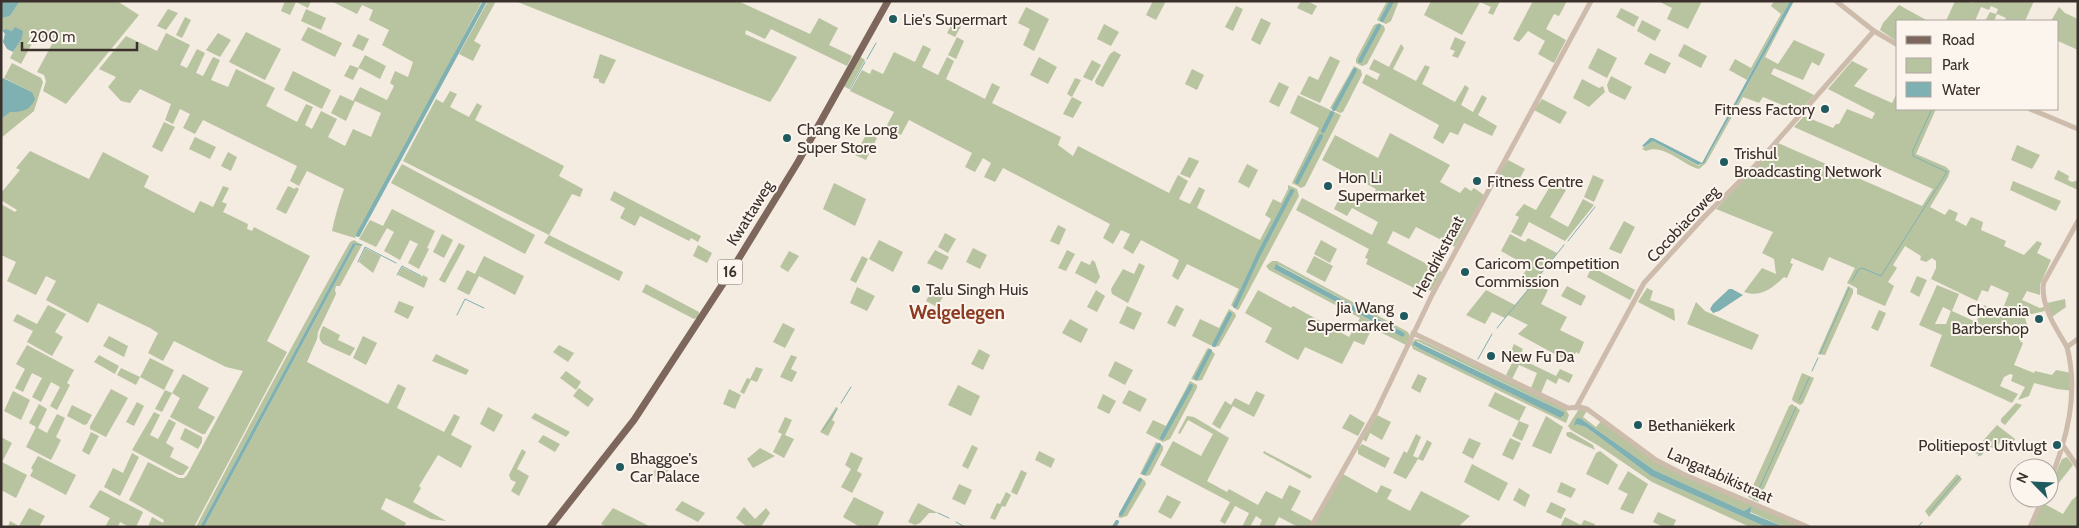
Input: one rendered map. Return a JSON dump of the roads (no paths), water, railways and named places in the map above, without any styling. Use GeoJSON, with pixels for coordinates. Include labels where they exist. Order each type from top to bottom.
{"type":"FeatureCollection","features":[{"type":"Feature","properties":{"kind":"main road","name":"Kwattaweg"},"geometry":{"type":"LineString","coordinates":[[550,527],[634,420],[728,276],[798,162],[888,1]]}},
{"type":"Feature","properties":{"kind":"street","name":"Hendrikstraat"},"geometry":{"type":"LineString","coordinates":[[1311,527],[1376,412],[1438,282],[1591,1]]}},
{"type":"Feature","properties":{"kind":"street"},"geometry":{"type":"LineString","coordinates":[[1836,1],[1874,31],[1896,44]]}},
{"type":"Feature","properties":{"kind":"street","name":"Cocobiacoweg"},"geometry":{"type":"LineString","coordinates":[[1576,408],[1644,284],[1693,229],[1754,167],[1874,31]]}},
{"type":"Feature","properties":{"kind":"street"},"geometry":{"type":"LineString","coordinates":[[2032,110],[2078,129]]}},
{"type":"Feature","properties":{"kind":"street"},"geometry":{"type":"LineString","coordinates":[[2059,459],[2075,416],[2077,392],[2075,372],[2067,347],[2053,326],[2043,287],[2046,277],[2078,220]]}},
{"type":"Feature","properties":{"kind":"street","name":"Langatabikistraat"},"geometry":{"type":"LineString","coordinates":[[1413,333],[1568,408],[1580,406],[1587,409],[1656,460],[1808,527]]}},
{"type":"Feature","properties":{"kind":"street"},"geometry":{"type":"LineString","coordinates":[[2067,347],[2078,340]]}},
{"type":"Feature","properties":{"kind":"street"},"geometry":{"type":"LineString","coordinates":[[2064,447],[2078,467]]}},
{"type":"Feature","properties":{"kind":"street"},"geometry":{"type":"LineString","coordinates":[[2030,527],[2038,508]]}},
{"type":"Feature","properties":{"kind":"water"},"geometry":{"type":"Polygon","coordinates":[[[1,1],[20,1],[10,16],[2,18],[1,1]]]}},
{"type":"Feature","properties":{"kind":"water"},"geometry":{"type":"Polygon","coordinates":[[[1790,1],[1794,1],[1704,163],[1698,165],[1653,141],[1644,147],[1642,146],[1650,138],[1653,138],[1702,163],[1790,1]]]}},
{"type":"Feature","properties":{"kind":"water"},"geometry":{"type":"Polygon","coordinates":[[[15,27],[23,31],[22,38],[13,52],[7,49],[3,42],[5,34],[2,30],[12,31],[15,27]]]}},
{"type":"Feature","properties":{"kind":"water"},"geometry":{"type":"Polygon","coordinates":[[[3,78],[32,92],[35,99],[28,108],[10,112],[1,119],[1,80],[3,78]]]}},
{"type":"Feature","properties":{"kind":"water"},"geometry":{"type":"Polygon","coordinates":[[[353,243],[356,244],[204,527],[200,527],[353,243]]]}},
{"type":"Feature","properties":{"kind":"water"},"geometry":{"type":"Polygon","coordinates":[[[1276,264],[1403,332],[1405,335],[1402,337],[1274,269],[1276,264]]]}},
{"type":"Feature","properties":{"kind":"water"},"geometry":{"type":"Polygon","coordinates":[[[1729,289],[1743,295],[1713,313],[1710,309],[1713,304],[1729,289]]]}},
{"type":"Feature","properties":{"kind":"water"},"geometry":{"type":"Polygon","coordinates":[[[1415,341],[1564,412],[1564,415],[1561,418],[1420,349],[1413,345],[1415,341]]]}},
{"type":"Feature","properties":{"kind":"water"},"geometry":{"type":"Polygon","coordinates":[[[1580,418],[1654,470],[1744,511],[1752,506],[1750,513],[1784,527],[1766,527],[1651,476],[1586,427],[1577,424],[1574,426],[1576,419],[1580,418]]]}},
{"type":"Feature","properties":{"kind":"waterway"},"geometry":{"type":"LineString","coordinates":[[358,235],[485,1]]}},
{"type":"Feature","properties":{"kind":"waterway"},"geometry":{"type":"LineString","coordinates":[[1382,20],[1392,1]]}},
{"type":"Feature","properties":{"kind":"waterway"},"geometry":{"type":"LineString","coordinates":[[1360,61],[1379,26]]}},
{"type":"Feature","properties":{"kind":"waterway"},"geometry":{"type":"LineString","coordinates":[[867,59],[876,43]]}},
{"type":"Feature","properties":{"kind":"waterway"},"geometry":{"type":"LineString","coordinates":[[850,89],[865,62]]}},
{"type":"Feature","properties":{"kind":"waterway"},"geometry":{"type":"LineString","coordinates":[[1334,109],[1355,70]]}},
{"type":"Feature","properties":{"kind":"waterway"},"geometry":{"type":"LineString","coordinates":[[1852,281],[1858,270],[1862,268],[1881,276],[1947,172],[1913,156],[1913,150],[1932,110]]}},
{"type":"Feature","properties":{"kind":"waterway"},"geometry":{"type":"LineString","coordinates":[[1323,131],[1332,113]]}},
{"type":"Feature","properties":{"kind":"waterway"},"geometry":{"type":"LineString","coordinates":[[1297,182],[1321,136]]}},
{"type":"Feature","properties":{"kind":"waterway"},"geometry":{"type":"LineString","coordinates":[[1235,306],[1258,256],[1292,191]]}},
{"type":"Feature","properties":{"kind":"waterway"},"geometry":{"type":"LineString","coordinates":[[1568,241],[1595,207]]}},
{"type":"Feature","properties":{"kind":"waterway"},"geometry":{"type":"LineString","coordinates":[[355,244],[362,245]]}},
{"type":"Feature","properties":{"kind":"waterway"},"geometry":{"type":"LineString","coordinates":[[1497,328],[1564,245]]}},
{"type":"Feature","properties":{"kind":"waterway"},"geometry":{"type":"LineString","coordinates":[[358,262],[365,247],[396,263]]}},
{"type":"Feature","properties":{"kind":"waterway"},"geometry":{"type":"LineString","coordinates":[[397,275],[402,266],[421,276]]}},
{"type":"Feature","properties":{"kind":"waterway"},"geometry":{"type":"LineString","coordinates":[[1820,354],[1849,288]]}},
{"type":"Feature","properties":{"kind":"waterway"},"geometry":{"type":"LineString","coordinates":[[457,315],[465,299],[484,308]]}},
{"type":"Feature","properties":{"kind":"waterway"},"geometry":{"type":"LineString","coordinates":[[1214,345],[1230,314]]}},
{"type":"Feature","properties":{"kind":"waterway"},"geometry":{"type":"LineString","coordinates":[[1478,359],[1492,334]]}},
{"type":"Feature","properties":{"kind":"waterway"},"geometry":{"type":"LineString","coordinates":[[1196,378],[1210,351]]}},
{"type":"Feature","properties":{"kind":"waterway"},"geometry":{"type":"LineString","coordinates":[[1812,371],[1818,358]]}},
{"type":"Feature","properties":{"kind":"waterway"},"geometry":{"type":"LineString","coordinates":[[1799,400],[1809,378]]}},
{"type":"Feature","properties":{"kind":"waterway"},"geometry":{"type":"LineString","coordinates":[[1162,438],[1191,386]]}},
{"type":"Feature","properties":{"kind":"waterway"},"geometry":{"type":"LineString","coordinates":[[841,403],[851,387]]}},
{"type":"Feature","properties":{"kind":"waterway"},"geometry":{"type":"LineString","coordinates":[[1754,500],[1796,407]]}},
{"type":"Feature","properties":{"kind":"waterway"},"geometry":{"type":"LineString","coordinates":[[823,430],[837,409]]}},
{"type":"Feature","properties":{"kind":"waterway"},"geometry":{"type":"LineString","coordinates":[[1144,473],[1159,445]]}},
{"type":"Feature","properties":{"kind":"waterway"},"geometry":{"type":"LineString","coordinates":[[1930,512],[1960,476]]}},
{"type":"Feature","properties":{"kind":"waterway"},"geometry":{"type":"LineString","coordinates":[[1121,514],[1140,480]]}},
{"type":"Feature","properties":{"kind":"waterway"},"geometry":{"type":"LineString","coordinates":[[938,513],[949,518]]}},
{"type":"Feature","properties":{"kind":"waterway"},"geometry":{"type":"LineString","coordinates":[[956,522],[965,527]]}},
{"type":"Feature","properties":{"kind":"waterway"},"geometry":{"type":"LineString","coordinates":[[1114,527],[1117,522]]}},
{"type":"Feature","properties":{"kind":"waterway"},"geometry":{"type":"LineString","coordinates":[[1918,527],[1922,522]]}},
{"type":"Feature","properties":{"kind":"place","name":"Lie's Supermart"},"geometry":{"type":"Point","coordinates":[893,19]}},
{"type":"Feature","properties":{"kind":"place","name":"Fitness Factory"},"geometry":{"type":"Point","coordinates":[1825,109]}},
{"type":"Feature","properties":{"kind":"place","name":"Chang Ke Long Super Store"},"geometry":{"type":"Point","coordinates":[787,138]}},
{"type":"Feature","properties":{"kind":"place","name":"Trishul Broadcasting Network"},"geometry":{"type":"Point","coordinates":[1724,162]}},
{"type":"Feature","properties":{"kind":"place","name":"Fitness Centre"},"geometry":{"type":"Point","coordinates":[1477,181]}},
{"type":"Feature","properties":{"kind":"place","name":"Hon Li Supermarket"},"geometry":{"type":"Point","coordinates":[1328,186]}},
{"type":"Feature","properties":{"kind":"place","name":"Caricom Competition Commission"},"geometry":{"type":"Point","coordinates":[1465,272]}},
{"type":"Feature","properties":{"kind":"place","name":"Talu Singh Huis"},"geometry":{"type":"Point","coordinates":[916,289]}},
{"type":"Feature","properties":{"kind":"place","name":"Jia Wang Supermarket"},"geometry":{"type":"Point","coordinates":[1404,316]}},
{"type":"Feature","properties":{"kind":"place","name":"Chevania Barbershop"},"geometry":{"type":"Point","coordinates":[2039,319]}},
{"type":"Feature","properties":{"kind":"place","name":"New Fu Da"},"geometry":{"type":"Point","coordinates":[1491,356]}},
{"type":"Feature","properties":{"kind":"place","name":"Bethaniëkerk"},"geometry":{"type":"Point","coordinates":[1638,425]}},
{"type":"Feature","properties":{"kind":"place","name":"Politiepost Uitvlugt"},"geometry":{"type":"Point","coordinates":[2057,445]}},
{"type":"Feature","properties":{"kind":"place","name":"Bhaggoe's Car Palace"},"geometry":{"type":"Point","coordinates":[620,467]}},
{"type":"Feature","properties":{"kind":"district","name":"Welgelegen"},"geometry":{"type":"Point","coordinates":[957,312]}}]}
